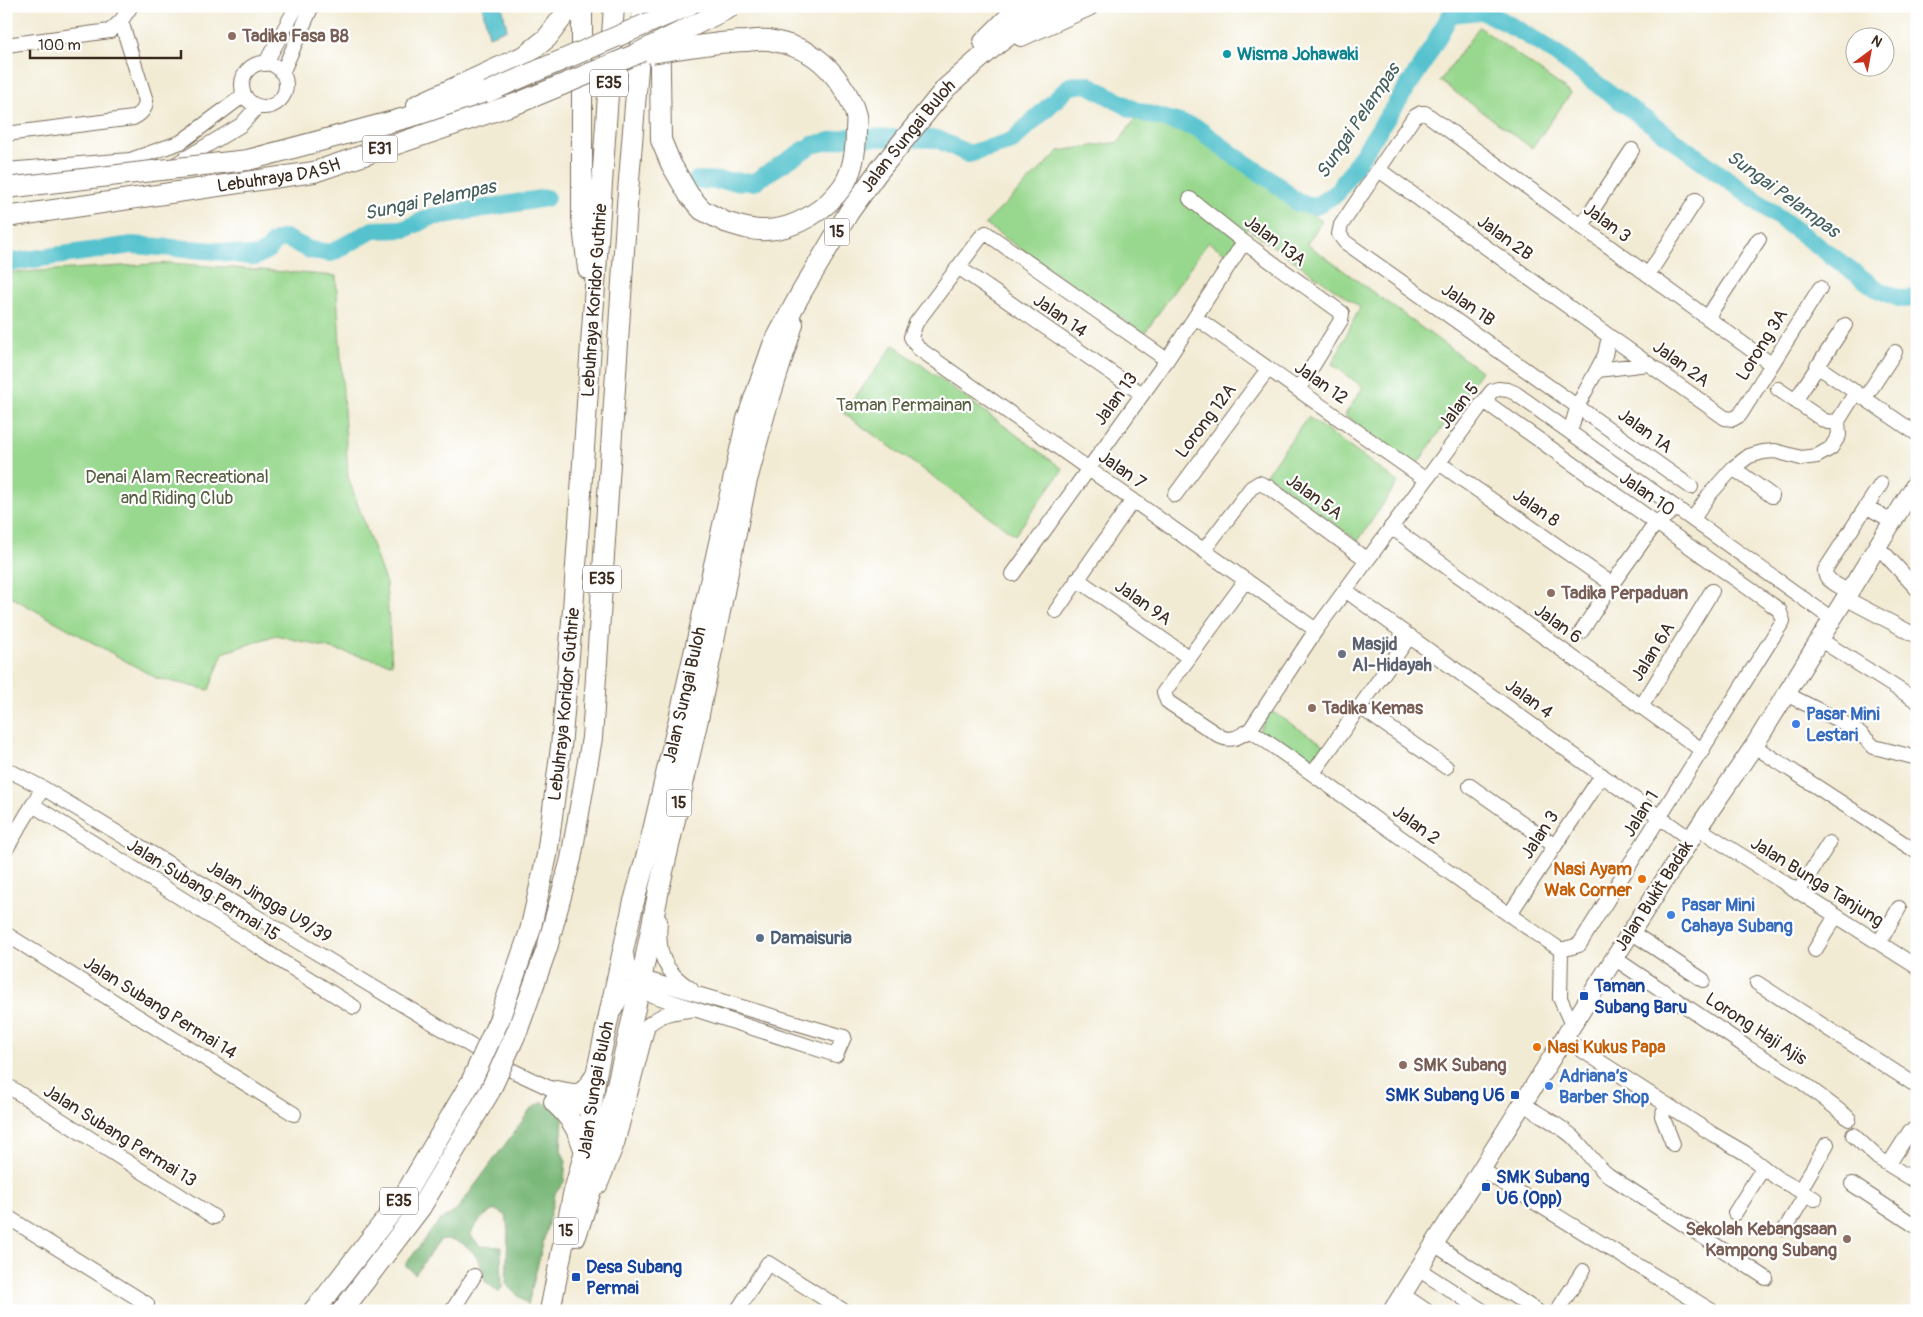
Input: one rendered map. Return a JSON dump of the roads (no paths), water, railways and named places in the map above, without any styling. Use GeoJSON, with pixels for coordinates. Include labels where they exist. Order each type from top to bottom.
{"type":"FeatureCollection","features":[{"type":"Feature","properties":{"kind":"highway"},"geometry":{"type":"LineString","coordinates":[[365,128],[526,55],[547,38],[569,6]]}},
{"type":"Feature","properties":{"kind":"highway"},"geometry":{"type":"LineString","coordinates":[[582,6],[582,218],[594,310]]}},
{"type":"Feature","properties":{"kind":"highway","name":"Lebuhraya Koridor Guthrie"},"geometry":{"type":"LineString","coordinates":[[313,1311],[404,1196],[471,1082],[499,1020],[530,932],[547,855],[562,737],[602,202],[603,160],[614,6]]}},
{"type":"Feature","properties":{"kind":"highway","name":"Lebuhraya Koridor Guthrie"},"geometry":{"type":"LineString","coordinates":[[342,1311],[421,1206],[490,1091],[518,1029],[547,948],[571,859],[592,738],[626,205],[643,6]]}},
{"type":"Feature","properties":{"kind":"highway"},"geometry":{"type":"LineString","coordinates":[[631,161],[645,108],[657,6]]}},
{"type":"Feature","properties":{"kind":"highway"},"geometry":{"type":"LineString","coordinates":[[632,56],[729,42],[766,40],[789,45],[815,57],[832,73],[847,94],[856,116],[856,141],[852,164],[843,186],[826,204],[807,219],[766,230],[744,228],[725,222],[702,210],[689,195],[671,164],[661,140],[657,6]]}},
{"type":"Feature","properties":{"kind":"highway","name":"Lebuhraya DASH"},"geometry":{"type":"LineString","coordinates":[[6,190],[248,160],[466,102],[688,6]]}},
{"type":"Feature","properties":{"kind":"highway","name":"Lebuhraya DASH"},"geometry":{"type":"LineString","coordinates":[[6,217],[314,172],[518,103],[632,56],[733,6]]}},
{"type":"Feature","properties":{"kind":"highway"},"geometry":{"type":"LineString","coordinates":[[966,71],[974,53],[1020,6]]}},
{"type":"Feature","properties":{"kind":"highway","name":"Jalan Sungai Buloh"},"geometry":{"type":"LineString","coordinates":[[551,1311],[573,1195],[585,1151],[596,1075],[626,940],[686,689],[746,419],[773,345],[849,212],[876,173],[937,98],[992,48],[1047,6]]}},
{"type":"Feature","properties":{"kind":"highway"},"geometry":{"type":"LineString","coordinates":[[992,48],[1088,6]]}},
{"type":"Feature","properties":{"kind":"highway","name":"Jalan Sungai Buloh"},"geometry":{"type":"LineString","coordinates":[[551,1311],[595,1178],[698,718],[746,484],[801,293]]}},
{"type":"Feature","properties":{"kind":"highway"},"geometry":{"type":"LineString","coordinates":[[555,1096],[577,1095],[586,1091],[596,1075]]}},
{"type":"Feature","properties":{"kind":"highway"},"geometry":{"type":"LineString","coordinates":[[555,1096],[577,1128],[585,1151]]}},
{"type":"Feature","properties":{"kind":"highway"},"geometry":{"type":"LineString","coordinates":[[595,1178],[597,1136],[591,1117],[602,1114],[613,1104]]}},
{"type":"Feature","properties":{"kind":"main road","name":"Jalan Bukit Badak"},"geometry":{"type":"LineString","coordinates":[[1392,1311],[1614,958],[1694,834],[1754,746],[1892,521],[1915,487]]}},
{"type":"Feature","properties":{"kind":"street"},"geometry":{"type":"LineString","coordinates":[[6,45],[110,31],[121,21],[131,6]]}},
{"type":"Feature","properties":{"kind":"street"},"geometry":{"type":"LineString","coordinates":[[265,64],[297,6]]}},
{"type":"Feature","properties":{"kind":"street"},"geometry":{"type":"LineString","coordinates":[[282,73],[312,6]]}},
{"type":"Feature","properties":{"kind":"street"},"geometry":{"type":"LineString","coordinates":[[6,134],[133,118],[139,114],[145,108],[146,101],[121,21]]}},
{"type":"Feature","properties":{"kind":"street"},"geometry":{"type":"LineString","coordinates":[[265,64],[274,66],[282,73],[286,83],[283,96],[272,105],[258,106],[244,95],[243,80],[251,68],[265,64]]}},
{"type":"Feature","properties":{"kind":"street"},"geometry":{"type":"LineString","coordinates":[[6,170],[130,160],[181,142],[244,95]]}},
{"type":"Feature","properties":{"kind":"street"},"geometry":{"type":"LineString","coordinates":[[6,190],[116,181],[148,175],[183,162],[241,125],[258,106]]}},
{"type":"Feature","properties":{"kind":"street","name":"Jalan 3"},"geometry":{"type":"LineString","coordinates":[[1379,170],[1414,117],[1422,112],[1429,115],[1771,364]]}},
{"type":"Feature","properties":{"kind":"street"},"geometry":{"type":"LineString","coordinates":[[1581,227],[1632,150]]}},
{"type":"Feature","properties":{"kind":"street","name":"Jalan 1B"},"geometry":{"type":"LineString","coordinates":[[1379,170],[1341,225],[1339,234],[1345,242],[1578,405]]}},
{"type":"Feature","properties":{"kind":"street","name":"Jalan 2B"},"geometry":{"type":"LineString","coordinates":[[1379,170],[1610,336]]}},
{"type":"Feature","properties":{"kind":"street","name":"Jalan 13A"},"geometry":{"type":"LineString","coordinates":[[1190,199],[1342,315],[1341,320],[1298,390]]}},
{"type":"Feature","properties":{"kind":"street"},"geometry":{"type":"LineString","coordinates":[[1648,275],[1696,200]]}},
{"type":"Feature","properties":{"kind":"street"},"geometry":{"type":"LineString","coordinates":[[958,267],[986,233],[1167,360]]}},
{"type":"Feature","properties":{"kind":"street"},"geometry":{"type":"LineString","coordinates":[[1707,318],[1759,239]]}},
{"type":"Feature","properties":{"kind":"street","name":"Jalan 13"},"geometry":{"type":"LineString","coordinates":[[1013,574],[1167,360],[1244,242]]}},
{"type":"Feature","properties":{"kind":"street","name":"Jalan 7"},"geometry":{"type":"LineString","coordinates":[[958,267],[916,324],[910,337],[918,348],[1316,630]]}},
{"type":"Feature","properties":{"kind":"street","name":"Jalan 14"},"geometry":{"type":"LineString","coordinates":[[958,267],[1142,394]]}},
{"type":"Feature","properties":{"kind":"street","name":"Lorong 3A"},"geometry":{"type":"LineString","coordinates":[[1732,418],[1740,415],[1820,288]]}},
{"type":"Feature","properties":{"kind":"street","name":"Jalan 12"},"geometry":{"type":"LineString","coordinates":[[1195,317],[1426,480]]}},
{"type":"Feature","properties":{"kind":"street"},"geometry":{"type":"LineString","coordinates":[[1795,401],[1845,325]]}},
{"type":"Feature","properties":{"kind":"street"},"geometry":{"type":"LineString","coordinates":[[1570,432],[1578,405],[1605,355],[1610,336]]}},
{"type":"Feature","properties":{"kind":"street","name":"Jalan 2A"},"geometry":{"type":"LineString","coordinates":[[1610,336],[1717,413],[1725,418],[1732,418]]}},
{"type":"Feature","properties":{"kind":"street"},"geometry":{"type":"LineString","coordinates":[[1778,389],[1828,422],[1838,421],[1895,352]]}},
{"type":"Feature","properties":{"kind":"street"},"geometry":{"type":"LineString","coordinates":[[1598,370],[1648,364]]}},
{"type":"Feature","properties":{"kind":"street"},"geometry":{"type":"LineString","coordinates":[[1817,366],[1917,434]]}},
{"type":"Feature","properties":{"kind":"street","name":"Lorong 12A"},"geometry":{"type":"LineString","coordinates":[[1175,495],[1268,369]]}},
{"type":"Feature","properties":{"kind":"street","name":"Jalan 5"},"geometry":{"type":"LineString","coordinates":[[1250,730],[1316,630],[1345,590],[1484,401],[1492,391],[1498,389],[1508,390],[1570,432],[1832,619]]}},
{"type":"Feature","properties":{"kind":"street","name":"Jalan 10"},"geometry":{"type":"LineString","coordinates":[[1484,401],[1771,604],[1779,610],[1783,621]]}},
{"type":"Feature","properties":{"kind":"street","name":"Jalan 1A"},"geometry":{"type":"LineString","coordinates":[[1578,405],[1691,487]]}},
{"type":"Feature","properties":{"kind":"street"},"geometry":{"type":"LineString","coordinates":[[1693,519],[1709,495],[1733,468],[1749,456],[1775,450],[1801,458],[1818,456],[1831,448],[1839,435],[1838,421]]}},
{"type":"Feature","properties":{"kind":"street","name":"Jalan 8"},"geometry":{"type":"LineString","coordinates":[[1439,463],[1612,584]]}},
{"type":"Feature","properties":{"kind":"street"},"geometry":{"type":"LineString","coordinates":[[1733,468],[1772,496]]}},
{"type":"Feature","properties":{"kind":"street","name":"Jalan 5A"},"geometry":{"type":"LineString","coordinates":[[1204,550],[1250,488],[1258,483],[1268,487],[1367,560]]}},
{"type":"Feature","properties":{"kind":"street"},"geometry":{"type":"LineString","coordinates":[[1881,484],[1825,570],[1825,574],[1827,578],[1847,595],[1917,636]]}},
{"type":"Feature","properties":{"kind":"street"},"geometry":{"type":"LineString","coordinates":[[1056,611],[1133,500]]}},
{"type":"Feature","properties":{"kind":"street"},"geometry":{"type":"LineString","coordinates":[[1867,507],[1892,521]]}},
{"type":"Feature","properties":{"kind":"street"},"geometry":{"type":"LineString","coordinates":[[1582,632],[1612,584],[1656,523],[1677,508]]}},
{"type":"Feature","properties":{"kind":"street","name":"Jalan 6"},"geometry":{"type":"LineString","coordinates":[[1391,528],[1703,750]]}},
{"type":"Feature","properties":{"kind":"street"},"geometry":{"type":"LineString","coordinates":[[1876,548],[1884,554],[1917,590]]}},
{"type":"Feature","properties":{"kind":"street","name":"Jalan 9A"},"geometry":{"type":"LineString","coordinates":[[1077,579],[1188,657]]}},
{"type":"Feature","properties":{"kind":"street"},"geometry":{"type":"LineString","coordinates":[[1246,580],[1164,692],[1167,700],[1221,737],[1233,739],[1250,730]]}},
{"type":"Feature","properties":{"kind":"street","name":"Jalan 4"},"geometry":{"type":"LineString","coordinates":[[1345,590],[1661,817],[1694,834]]}},
{"type":"Feature","properties":{"kind":"street","name":"Jalan 6A"},"geometry":{"type":"LineString","coordinates":[[1641,707],[1712,592]]}},
{"type":"Feature","properties":{"kind":"street","name":"Jalan 1"},"geometry":{"type":"LineString","coordinates":[[1561,950],[1580,945],[1783,621]]}},
{"type":"Feature","properties":{"kind":"street"},"geometry":{"type":"LineString","coordinates":[[1313,773],[1410,636]]}},
{"type":"Feature","properties":{"kind":"street"},"geometry":{"type":"LineString","coordinates":[[1819,639],[1917,701]]}},
{"type":"Feature","properties":{"kind":"street"},"geometry":{"type":"LineString","coordinates":[[1786,694],[1842,722],[1861,734],[1874,747],[1917,758]]}},
{"type":"Feature","properties":{"kind":"street"},"geometry":{"type":"LineString","coordinates":[[1360,707],[1446,767]]}},
{"type":"Feature","properties":{"kind":"street","name":"Jalan 2"},"geometry":{"type":"LineString","coordinates":[[1250,730],[1313,773],[1509,916],[1561,950]]}},
{"type":"Feature","properties":{"kind":"street"},"geometry":{"type":"LineString","coordinates":[[1754,746],[1917,852]]}},
{"type":"Feature","properties":{"kind":"street","name":"Jalan Jingga U9/39"},"geometry":{"type":"LineString","coordinates":[[6,769],[43,788],[591,1117]]}},
{"type":"Feature","properties":{"kind":"street","name":"Jalan 3"},"geometry":{"type":"LineString","coordinates":[[1509,916],[1602,775]]}},
{"type":"Feature","properties":{"kind":"street"},"geometry":{"type":"LineString","coordinates":[[1470,786],[1555,846]]}},
{"type":"Feature","properties":{"kind":"street"},"geometry":{"type":"LineString","coordinates":[[6,849],[43,788]]}},
{"type":"Feature","properties":{"kind":"street","name":"Jalan Subang Permai 15"},"geometry":{"type":"LineString","coordinates":[[33,806],[354,1007]]}},
{"type":"Feature","properties":{"kind":"street","name":"Jalan Bunga Tanjung"},"geometry":{"type":"LineString","coordinates":[[1694,834],[1798,892],[1917,967]]}},
{"type":"Feature","properties":{"kind":"street"},"geometry":{"type":"LineString","coordinates":[[1798,892],[1829,843]]}},
{"type":"Feature","properties":{"kind":"street"},"geometry":{"type":"LineString","coordinates":[[666,860],[660,924],[660,950],[666,966],[676,979],[702,996]]}},
{"type":"Feature","properties":{"kind":"street"},"geometry":{"type":"LineString","coordinates":[[1879,943],[1899,908]]}},
{"type":"Feature","properties":{"kind":"street"},"geometry":{"type":"LineString","coordinates":[[1815,950],[1836,916]]}},
{"type":"Feature","properties":{"kind":"street"},"geometry":{"type":"LineString","coordinates":[[1631,932],[1703,980]]}},
{"type":"Feature","properties":{"kind":"street","name":"Jalan Subang Permai 14"},"geometry":{"type":"LineString","coordinates":[[6,934],[294,1114]]}},
{"type":"Feature","properties":{"kind":"street"},"geometry":{"type":"LineString","coordinates":[[626,940],[627,962],[638,984],[698,1010],[836,1055],[844,1037],[702,996],[638,984]]}},
{"type":"Feature","properties":{"kind":"street"},"geometry":{"type":"LineString","coordinates":[[1561,950],[1560,998],[1568,1032],[1666,1104],[1745,1152],[1764,1168],[1807,1194]]}},
{"type":"Feature","properties":{"kind":"street","name":"Lorong Haji Ajis"},"geometry":{"type":"LineString","coordinates":[[1614,958],[1748,1048],[1798,1079],[1848,1119]]}},
{"type":"Feature","properties":{"kind":"street"},"geometry":{"type":"LineString","coordinates":[[1757,983],[1917,1086]]}},
{"type":"Feature","properties":{"kind":"street"},"geometry":{"type":"LineString","coordinates":[[605,1039],[619,1000],[638,984]]}},
{"type":"Feature","properties":{"kind":"street"},"geometry":{"type":"LineString","coordinates":[[576,1237],[609,1167],[648,1025],[658,1017],[669,1012],[698,1010]]}},
{"type":"Feature","properties":{"kind":"street","name":"Jalan Subang Permai 13"},"geometry":{"type":"LineString","coordinates":[[6,1085],[214,1217]]}},
{"type":"Feature","properties":{"kind":"street"},"geometry":{"type":"LineString","coordinates":[[1522,1104],[1573,1137],[1598,1168],[1766,1278]]}},
{"type":"Feature","properties":{"kind":"street"},"geometry":{"type":"LineString","coordinates":[[1666,1104],[1662,1116],[1673,1144]]}},
{"type":"Feature","properties":{"kind":"street"},"geometry":{"type":"LineString","coordinates":[[1888,1164],[1910,1131]]}},
{"type":"Feature","properties":{"kind":"street"},"geometry":{"type":"LineString","coordinates":[[1853,1135],[1888,1164],[1917,1182]]}},
{"type":"Feature","properties":{"kind":"street"},"geometry":{"type":"LineString","coordinates":[[1785,1229],[1807,1194],[1827,1144]]}},
{"type":"Feature","properties":{"kind":"street"},"geometry":{"type":"LineString","coordinates":[[1735,1213],[1764,1168]]}},
{"type":"Feature","properties":{"kind":"street"},"geometry":{"type":"LineString","coordinates":[[1482,1170],[1712,1311]]}},
{"type":"Feature","properties":{"kind":"street"},"geometry":{"type":"LineString","coordinates":[[1852,1184],[1917,1227]]}},
{"type":"Feature","properties":{"kind":"street"},"geometry":{"type":"LineString","coordinates":[[6,1216],[147,1304]]}},
{"type":"Feature","properties":{"kind":"street"},"geometry":{"type":"LineString","coordinates":[[1434,1244],[1537,1311]]}},
{"type":"Feature","properties":{"kind":"street"},"geometry":{"type":"LineString","coordinates":[[737,1311],[768,1263],[844,1311]]}},
{"type":"Feature","properties":{"kind":"street"},"geometry":{"type":"LineString","coordinates":[[1418,1269],[1483,1311]]}},
{"type":"Feature","properties":{"kind":"street"},"geometry":{"type":"LineString","coordinates":[[1557,1311],[1583,1271]]}},
{"type":"Feature","properties":{"kind":"street"},"geometry":{"type":"LineString","coordinates":[[452,1311],[474,1276]]}},
{"type":"Feature","properties":{"kind":"street"},"geometry":{"type":"LineString","coordinates":[[1402,1294],[1427,1311]]}},
{"type":"Feature","properties":{"kind":"water"},"geometry":{"type":"Polygon","coordinates":[[[482,6],[502,6],[507,29],[489,36],[482,6]]]}},
{"type":"Feature","properties":{"kind":"waterway","name":"Sungai Pelampas"},"geometry":{"type":"LineString","coordinates":[[697,180],[754,182],[812,145],[849,137],[937,139],[969,154],[1012,141],[1070,86],[1087,84],[1134,110],[1197,128],[1274,182],[1298,203],[1316,206],[1337,193],[1422,65],[1451,14],[1482,11],[1545,46],[1877,289],[1901,299],[1917,298]]}},
{"type":"Feature","properties":{"kind":"waterway","name":"Sungai Pelampas"},"geometry":{"type":"LineString","coordinates":[[6,263],[132,245],[217,251],[255,257],[269,249],[274,242],[285,238],[310,250],[331,253],[373,230],[405,229],[431,217],[546,198]]}},
{"type":"Feature","properties":{"kind":"place","name":"Tadika Fasa B8"},"geometry":{"type":"Point","coordinates":[232,36]}},
{"type":"Feature","properties":{"kind":"place","name":"Wisma Johawaki"},"geometry":{"type":"Point","coordinates":[1227,54]}},
{"type":"Feature","properties":{"kind":"place","name":"Tadika Perpaduan"},"geometry":{"type":"Point","coordinates":[1551,593]}},
{"type":"Feature","properties":{"kind":"place","name":"Masjid Al-Hidayah"},"geometry":{"type":"Point","coordinates":[1342,654]}},
{"type":"Feature","properties":{"kind":"place","name":"Tadika Kemas"},"geometry":{"type":"Point","coordinates":[1312,708]}},
{"type":"Feature","properties":{"kind":"place","name":"Pasar Mini Lestari"},"geometry":{"type":"Point","coordinates":[1796,724]}},
{"type":"Feature","properties":{"kind":"place","name":"Nasi Ayam Wak Corner"},"geometry":{"type":"Point","coordinates":[1642,879]}},
{"type":"Feature","properties":{"kind":"place","name":"Pasar Mini Cahaya Subang"},"geometry":{"type":"Point","coordinates":[1671,915]}},
{"type":"Feature","properties":{"kind":"place","name":"Damaisuria"},"geometry":{"type":"Point","coordinates":[760,938]}},
{"type":"Feature","properties":{"kind":"place","name":"Taman Subang Baru"},"geometry":{"type":"Point","coordinates":[1584,996]}},
{"type":"Feature","properties":{"kind":"place","name":"Nasi Kukus Papa"},"geometry":{"type":"Point","coordinates":[1537,1047]}},
{"type":"Feature","properties":{"kind":"place","name":"SMK Subang"},"geometry":{"type":"Point","coordinates":[1403,1065]}},
{"type":"Feature","properties":{"kind":"place","name":"Adriana’s Barber Shop"},"geometry":{"type":"Point","coordinates":[1549,1086]}},
{"type":"Feature","properties":{"kind":"place","name":"SMK Subang U6"},"geometry":{"type":"Point","coordinates":[1515,1095]}},
{"type":"Feature","properties":{"kind":"place","name":"SMK Subang U6 (Opp)"},"geometry":{"type":"Point","coordinates":[1486,1187]}},
{"type":"Feature","properties":{"kind":"place","name":"Sekolah Kebangsaan Kampong Subang"},"geometry":{"type":"Point","coordinates":[1847,1239]}},
{"type":"Feature","properties":{"kind":"place","name":"Desa Subang Permai"},"geometry":{"type":"Point","coordinates":[576,1277]}},
{"type":"Feature","properties":{"kind":"park label","name":"Taman Permainan"},"geometry":{"type":"Point","coordinates":[904,405]}},
{"type":"Feature","properties":{"kind":"park label","name":"Denai Alam Recreational and Riding Club"},"geometry":{"type":"Point","coordinates":[177,487]}}]}
